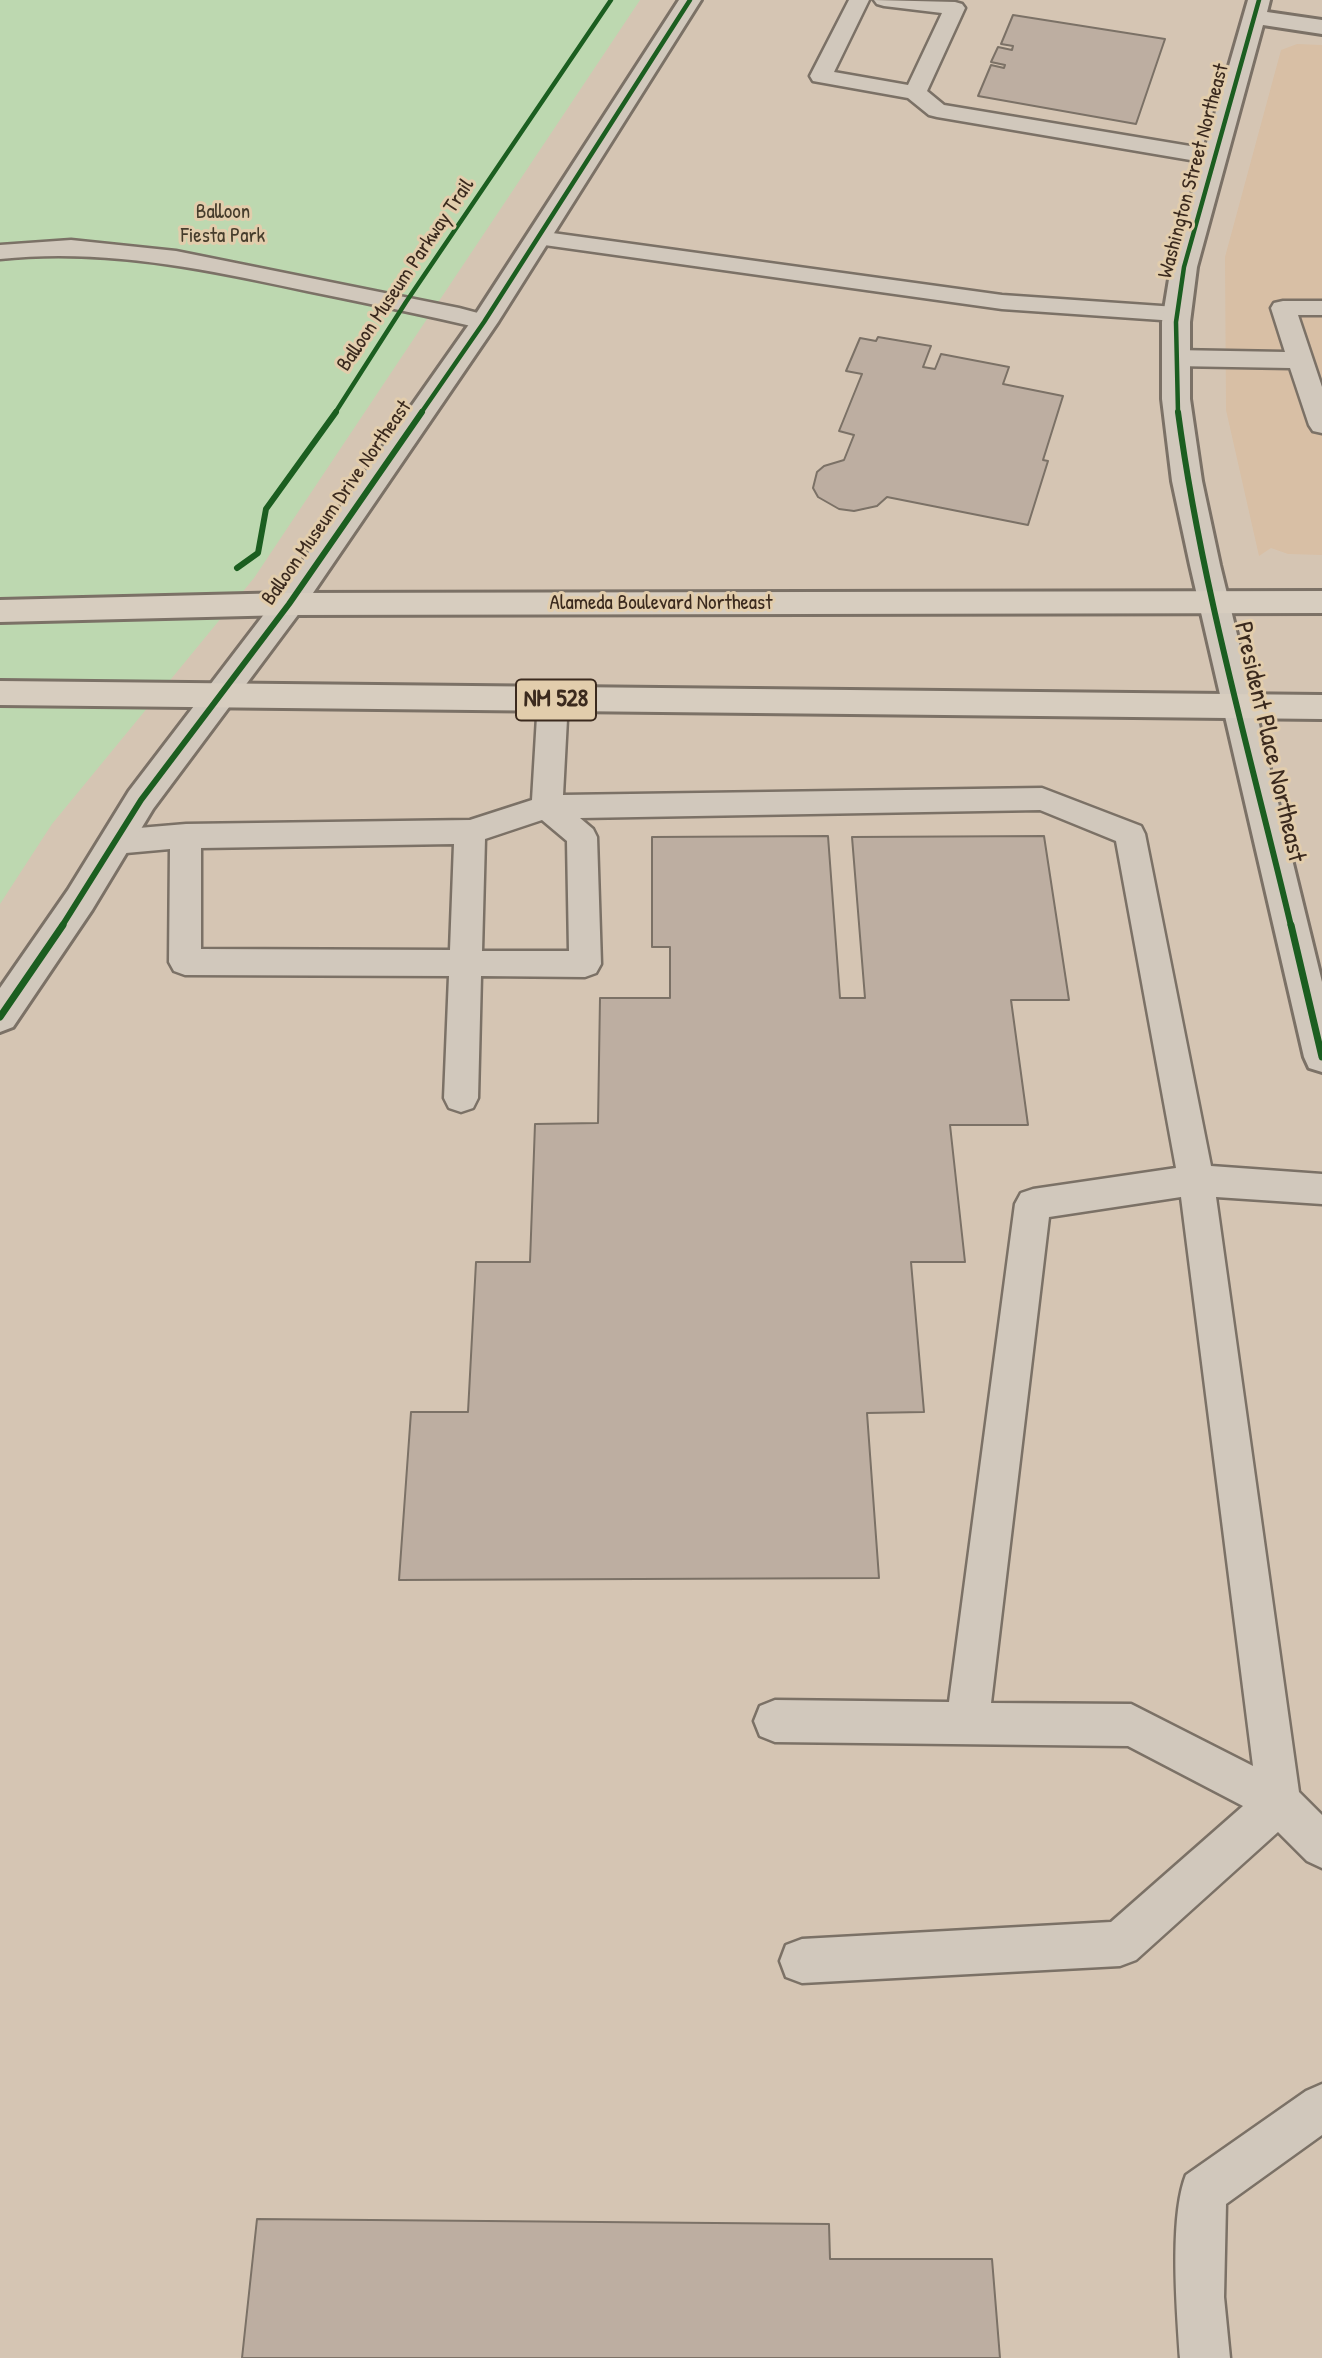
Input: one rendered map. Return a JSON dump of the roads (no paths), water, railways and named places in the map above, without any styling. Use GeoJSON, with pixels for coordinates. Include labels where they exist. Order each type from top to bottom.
{"type":"FeatureCollection","features":[{"type":"Feature","properties":{"kind":"main road","name":"Alameda Boulevard Northeast"},"geometry":{"type":"LineString","coordinates":[[0,611],[289,604],[1322,602]]}},
{"type":"Feature","properties":{"kind":"main road","name":"NM 528"},"geometry":{"type":"LineString","coordinates":[[0,693],[1322,707]]}},
{"type":"Feature","properties":{"kind":"street","name":"Balloon Museum Drive Northeast"},"geometry":{"type":"LineString","coordinates":[[0,1017],[80,900],[141,800],[289,604],[484,322],[690,0]]}},
{"type":"Feature","properties":{"kind":"street"},"geometry":{"type":"LineString","coordinates":[[1257,8],[1322,27]]}},
{"type":"Feature","properties":{"kind":"street","name":"Washington Street Northeast"},"geometry":{"type":"LineString","coordinates":[[1215,601],[1184,467],[1174,358],[1177,314],[1191,235],[1257,8]]}},
{"type":"Feature","properties":{"kind":"street","name":"President Place Northeast"},"geometry":{"type":"LineString","coordinates":[[1215,601],[1322,1056]]}},
{"type":"Feature","properties":{"kind":"lane"},"geometry":{"type":"LineString","coordinates":[[859,0],[821,76],[915,93],[937,110],[1214,157]]}},
{"type":"Feature","properties":{"kind":"lane"},"geometry":{"type":"LineString","coordinates":[[884,0],[955,8],[915,93]]}},
{"type":"Feature","properties":{"kind":"lane"},"geometry":{"type":"LineString","coordinates":[[538,238],[1002,302],[1177,314]]}},
{"type":"Feature","properties":{"kind":"lane"},"geometry":{"type":"LineString","coordinates":[[0,252],[93,248],[173,256],[406,302],[484,322]]}},
{"type":"Feature","properties":{"kind":"lane"},"geometry":{"type":"LineString","coordinates":[[1322,308],[1283,308],[1322,425]]}},
{"type":"Feature","properties":{"kind":"lane"},"geometry":{"type":"LineString","coordinates":[[1174,358],[1300,360]]}},
{"type":"Feature","properties":{"kind":"lane"},"geometry":{"type":"LineString","coordinates":[[547,807],[553,700]]}},
{"type":"Feature","properties":{"kind":"lane"},"geometry":{"type":"LineString","coordinates":[[115,842],[186,836],[470,832],[547,807],[580,805],[1042,799],[1130,834],[1196,1180],[1279,1802]]}},
{"type":"Feature","properties":{"kind":"lane"},"geometry":{"type":"LineString","coordinates":[[186,836],[185,962],[585,964],[582,837],[547,807]]}},
{"type":"Feature","properties":{"kind":"lane"},"geometry":{"type":"LineString","coordinates":[[461,1098],[470,832]]}},
{"type":"Feature","properties":{"kind":"lane"},"geometry":{"type":"LineString","coordinates":[[967,1725],[1033,1204],[1196,1180],[1322,1189]]}},
{"type":"Feature","properties":{"kind":"lane"},"geometry":{"type":"LineString","coordinates":[[775,1721],[1131,1725],[1279,1802],[1322,1846]]}},
{"type":"Feature","properties":{"kind":"lane"},"geometry":{"type":"LineString","coordinates":[[802,1961],[1120,1944],[1279,1802]]}},
{"type":"Feature","properties":{"kind":"lane"},"geometry":{"type":"LineString","coordinates":[[1205,2358],[1200,2297],[1203,2192],[1322,2107]]}},
{"type":"Feature","properties":{"kind":"park label","name":"Balloon Fiesta Park"},"geometry":{"type":"Point","coordinates":[223,224]}}]}
